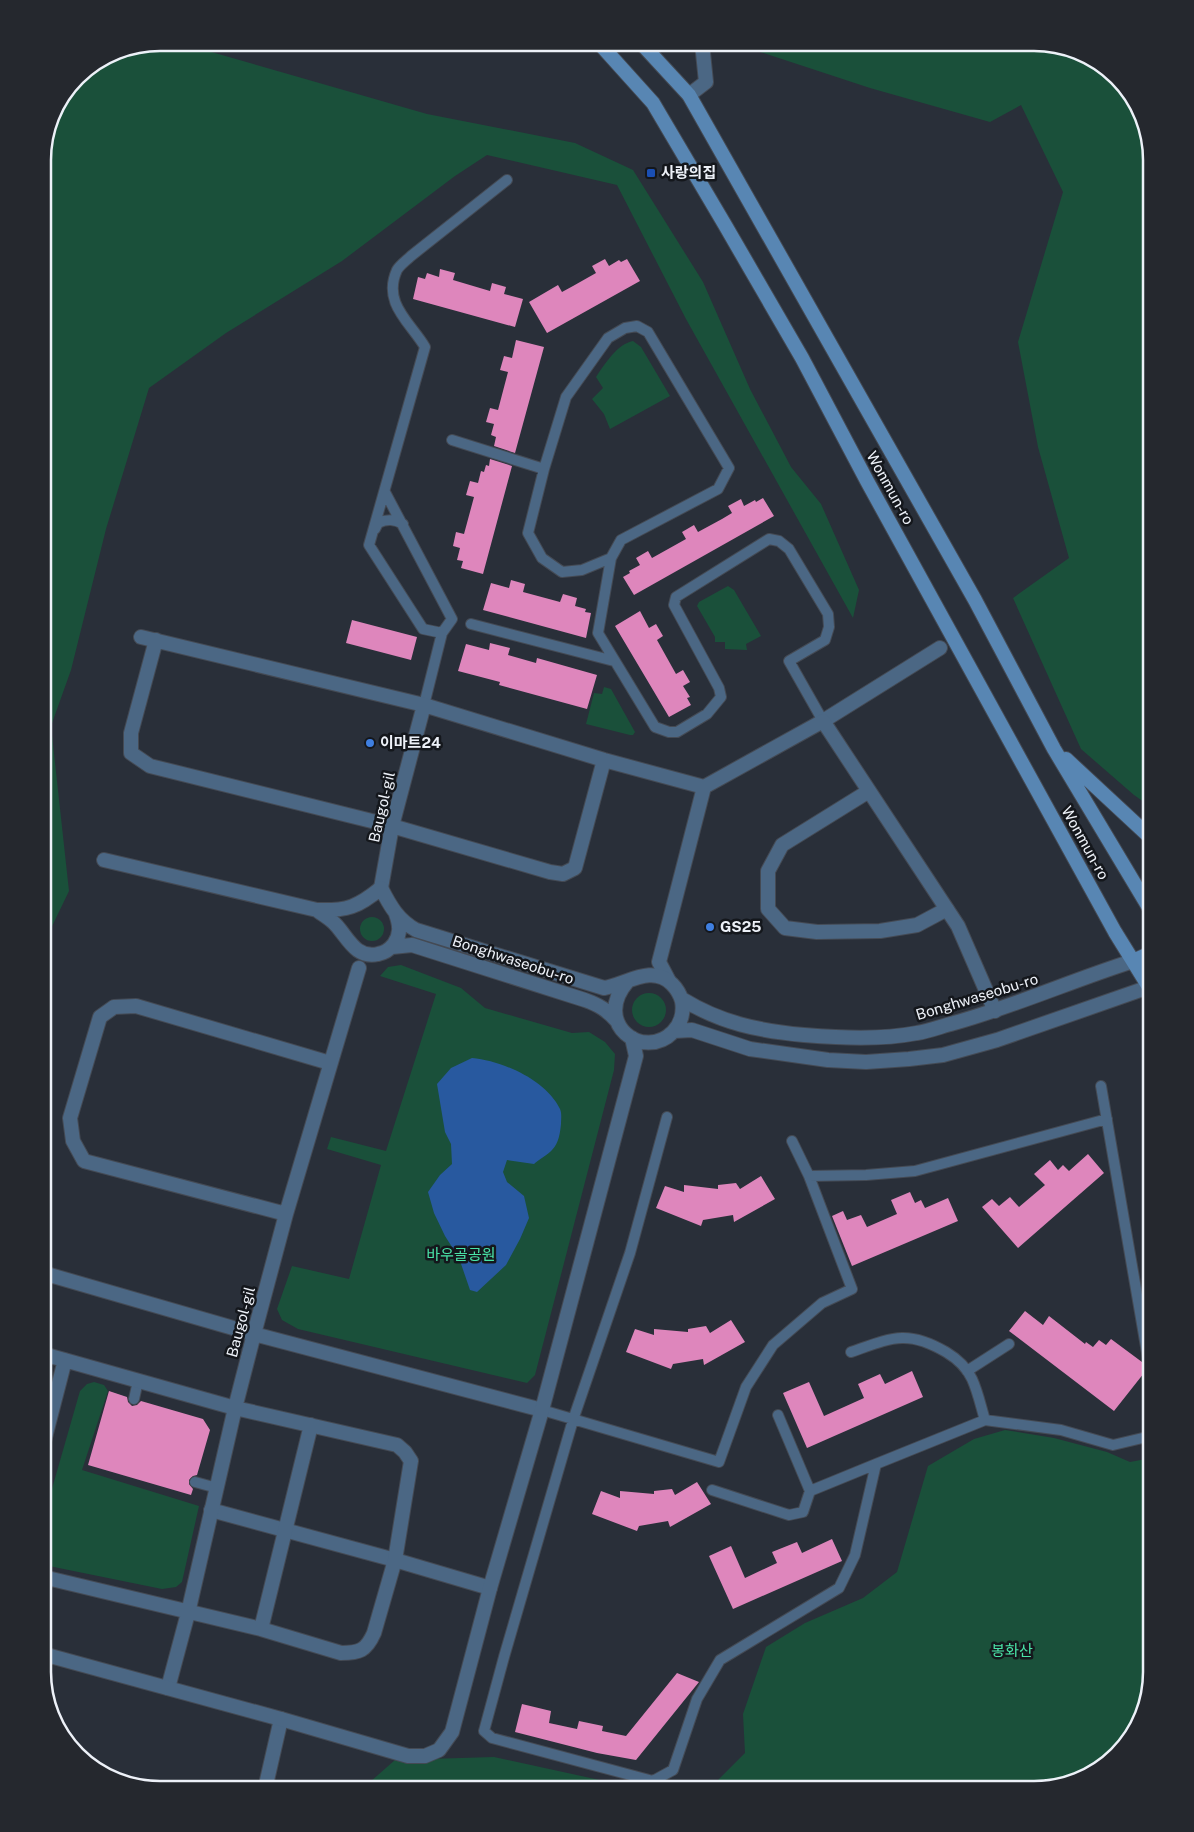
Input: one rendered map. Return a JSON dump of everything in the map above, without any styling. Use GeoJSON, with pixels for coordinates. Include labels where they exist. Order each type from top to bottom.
{"type":"FeatureCollection","features":[{"type":"Feature","properties":{"kind":"main road","name":"Wonmun-ro"},"geometry":{"type":"LineString","coordinates":[[606,51],[653,103],[725,225],[802,358],[1111,924],[1143,977]]}},
{"type":"Feature","properties":{"kind":"main road","name":"Wonmun-ro"},"geometry":{"type":"LineString","coordinates":[[648,51],[689,96],[970,592],[1054,749],[1143,896]]}},
{"type":"Feature","properties":{"kind":"main road"},"geometry":{"type":"LineString","coordinates":[[1054,749],[1143,830]]}},
{"type":"Feature","properties":{"kind":"main road"},"geometry":{"type":"LineString","coordinates":[[1133,961],[1143,957]]}},
{"type":"Feature","properties":{"kind":"street"},"geometry":{"type":"LineString","coordinates":[[689,96],[706,82],[703,51]]}},
{"type":"Feature","properties":{"kind":"street"},"geometry":{"type":"LineString","coordinates":[[141,638],[156,640],[424,705],[604,760],[704,787],[822,720],[940,648]]}},
{"type":"Feature","properties":{"kind":"street"},"geometry":{"type":"LineString","coordinates":[[156,640],[131,733],[131,753],[150,766],[392,826],[562,874],[575,868],[604,760]]}},
{"type":"Feature","properties":{"kind":"street","name":"Baugol-gil"},"geometry":{"type":"LineString","coordinates":[[381,888],[392,826],[424,705]]}},
{"type":"Feature","properties":{"kind":"street"},"geometry":{"type":"LineString","coordinates":[[822,720],[958,926],[995,1011]]}},
{"type":"Feature","properties":{"kind":"street"},"geometry":{"type":"LineString","coordinates":[[659,962],[669,981],[677,989],[682,999],[683,1010],[680,1022],[665,1039],[643,1042],[632,1038],[623,1031],[617,1022],[614,1011],[615,1001],[620,990],[659,962],[704,787]]}},
{"type":"Feature","properties":{"kind":"street"},"geometry":{"type":"LineString","coordinates":[[869,791],[782,845],[768,871],[768,909],[785,928],[817,932],[880,931],[917,925],[947,909]]}},
{"type":"Feature","properties":{"kind":"street"},"geometry":{"type":"LineString","coordinates":[[104,860],[317,910],[337,910],[374,900],[382,902],[406,925],[416,930],[604,988],[647,974],[669,981]]}},
{"type":"Feature","properties":{"kind":"street"},"geometry":{"type":"LineString","coordinates":[[381,888],[399,922],[397,940],[392,947],[376,955],[359,968],[344,929],[346,920],[350,912],[381,888]]}},
{"type":"Feature","properties":{"kind":"street"},"geometry":{"type":"LineString","coordinates":[[317,910],[334,922],[358,951],[366,955],[376,955]]}},
{"type":"Feature","properties":{"kind":"street","name":"Bonghwaseobu-ro"},"geometry":{"type":"LineString","coordinates":[[392,947],[412,945],[592,1003],[608,1011],[617,1022]]}},
{"type":"Feature","properties":{"kind":"street","name":"Bonghwaseobu-ro"},"geometry":{"type":"LineString","coordinates":[[682,999],[706,1014],[739,1025],[786,1033],[840,1038],[875,1038],[918,1033],[995,1011],[1133,961]]}},
{"type":"Feature","properties":{"kind":"street","name":"Baugol-gil"},"geometry":{"type":"LineString","coordinates":[[168,1688],[188,1613],[216,1488],[254,1334],[286,1214],[359,968]]}},
{"type":"Feature","properties":{"kind":"street"},"geometry":{"type":"LineString","coordinates":[[674,1031],[692,1030],[750,1048],[828,1060],[866,1062],[909,1059],[943,1055],[998,1040],[1143,992]]}},
{"type":"Feature","properties":{"kind":"street"},"geometry":{"type":"LineString","coordinates":[[286,1214],[84,1161],[73,1141],[70,1118],[100,1018],[114,1007],[136,1006],[330,1063]]}},
{"type":"Feature","properties":{"kind":"street"},"geometry":{"type":"LineString","coordinates":[[51,1656],[408,1756],[425,1756],[440,1750],[452,1732],[459,1710],[490,1588],[542,1410],[636,1056],[632,1038]]}},
{"type":"Feature","properties":{"kind":"street"},"geometry":{"type":"LineString","coordinates":[[636,1056],[654,1042]]}},
{"type":"Feature","properties":{"kind":"street"},"geometry":{"type":"LineString","coordinates":[[51,1275],[254,1334],[542,1410]]}},
{"type":"Feature","properties":{"kind":"street"},"geometry":{"type":"LineString","coordinates":[[51,1356],[235,1408],[397,1445],[411,1461],[394,1560],[374,1633],[370,1643],[362,1650],[354,1653],[340,1653],[261,1629],[51,1579]]}},
{"type":"Feature","properties":{"kind":"street"},"geometry":{"type":"LineString","coordinates":[[51,1413],[66,1360]]}},
{"type":"Feature","properties":{"kind":"street"},"geometry":{"type":"LineString","coordinates":[[261,1629],[311,1425]]}},
{"type":"Feature","properties":{"kind":"street"},"geometry":{"type":"LineString","coordinates":[[212,1510],[490,1588]]}},
{"type":"Feature","properties":{"kind":"street"},"geometry":{"type":"LineString","coordinates":[[267,1781],[280,1719]]}},
{"type":"Feature","properties":{"kind":"lane"},"geometry":{"type":"LineString","coordinates":[[442,633],[423,629],[369,545],[425,347],[417,333],[397,310],[393,287],[398,269],[411,256],[507,180]]}},
{"type":"Feature","properties":{"kind":"lane"},"geometry":{"type":"LineString","coordinates":[[611,558],[582,570],[562,572],[542,558],[528,533],[544,469],[566,397],[608,338],[625,328],[637,326],[648,332],[729,468],[718,489],[621,540],[611,558],[598,633],[655,727],[669,732],[677,732],[707,714],[721,697],[719,688],[674,605],[676,596],[770,539],[779,541],[789,549],[828,614],[830,627],[825,640],[789,661],[822,720]]}},
{"type":"Feature","properties":{"kind":"lane"},"geometry":{"type":"LineString","coordinates":[[452,440],[544,469]]}},
{"type":"Feature","properties":{"kind":"lane"},"geometry":{"type":"LineString","coordinates":[[385,492],[452,619],[442,633],[424,705]]}},
{"type":"Feature","properties":{"kind":"lane"},"geometry":{"type":"LineString","coordinates":[[369,545],[378,523],[386,520],[396,520],[403,524]]}},
{"type":"Feature","properties":{"kind":"lane"},"geometry":{"type":"LineString","coordinates":[[471,624],[614,661]]}},
{"type":"Feature","properties":{"kind":"lane"},"geometry":{"type":"LineString","coordinates":[[1101,1086],[1143,1324]]}},
{"type":"Feature","properties":{"kind":"lane"},"geometry":{"type":"LineString","coordinates":[[667,1117],[630,1254],[573,1420],[484,1731],[492,1738],[653,1781],[673,1770],[697,1699],[720,1660],[839,1588],[855,1555],[876,1464]]}},
{"type":"Feature","properties":{"kind":"lane"},"geometry":{"type":"LineString","coordinates":[[809,1176],[866,1175],[915,1171],[1107,1118]]}},
{"type":"Feature","properties":{"kind":"lane"},"geometry":{"type":"LineString","coordinates":[[542,1410],[719,1462],[746,1387],[773,1345],[822,1303],[852,1289],[809,1176],[792,1142]]}},
{"type":"Feature","properties":{"kind":"lane"},"geometry":{"type":"LineString","coordinates":[[851,1352],[883,1340],[904,1337],[928,1341],[956,1358],[967,1371],[972,1378],[985,1420]]}},
{"type":"Feature","properties":{"kind":"lane"},"geometry":{"type":"LineString","coordinates":[[967,1371],[1009,1344]]}},
{"type":"Feature","properties":{"kind":"lane"},"geometry":{"type":"LineString","coordinates":[[134,1399],[138,1381]]}},
{"type":"Feature","properties":{"kind":"lane"},"geometry":{"type":"LineString","coordinates":[[712,1490],[789,1515],[803,1512],[810,1491],[778,1415]]}},
{"type":"Feature","properties":{"kind":"lane"},"geometry":{"type":"LineString","coordinates":[[810,1491],[985,1420],[1061,1430],[1113,1445],[1143,1438]]}},
{"type":"Feature","properties":{"kind":"lane"},"geometry":{"type":"LineString","coordinates":[[195,1482],[216,1488]]}},
{"type":"Feature","properties":{"kind":"green space"},"geometry":{"type":"Polygon","coordinates":[[[153,51],[208,51],[427,114],[575,143],[633,170],[703,282],[750,389],[791,467],[821,504],[859,590],[853,618],[686,319],[617,185],[487,155],[455,176],[342,261],[226,333],[149,388],[106,529],[71,670],[51,726],[51,153],[55,132],[60,119],[66,106],[83,83],[106,66],[119,60],[139,53],[153,51]]]}},
{"type":"Feature","properties":{"kind":"green space"},"geometry":{"type":"Polygon","coordinates":[[[757,51],[1041,51],[1055,53],[1088,66],[1111,83],[1128,106],[1139,132],[1143,160],[1143,801],[1081,749],[1013,598],[1069,558],[1038,447],[1018,342],[1063,192],[1021,105],[990,122],[870,88],[757,51]]]}},
{"type":"Feature","properties":{"kind":"green space"},"geometry":{"type":"Polygon","coordinates":[[[633,341],[641,347],[670,396],[610,429],[604,414],[592,399],[603,388],[596,377],[617,350],[633,341]]]}},
{"type":"Feature","properties":{"kind":"green space"},"geometry":{"type":"Polygon","coordinates":[[[728,586],[734,590],[761,636],[746,644],[747,650],[725,649],[725,642],[715,642],[715,637],[697,606],[699,602],[728,586]]]}},
{"type":"Feature","properties":{"kind":"green space"},"geometry":{"type":"Polygon","coordinates":[[[604,687],[611,689],[635,732],[633,735],[586,724],[594,693],[602,694],[604,687]]]}},
{"type":"Feature","properties":{"kind":"green space"},"geometry":{"type":"Polygon","coordinates":[[[51,726],[69,891],[51,928],[51,726]]]}},
{"type":"Feature","properties":{"kind":"green space"},"geometry":{"type":"Polygon","coordinates":[[[372,917],[377,918],[383,924],[383,934],[377,940],[372,941],[367,940],[361,934],[360,929],[361,924],[367,918],[372,917]]]}},
{"type":"Feature","properties":{"kind":"green space","name":"바우골공원"},"geometry":{"type":"Polygon","coordinates":[[[401,965],[461,988],[485,1008],[572,1033],[589,1032],[605,1042],[615,1054],[614,1070],[535,1375],[527,1383],[298,1329],[282,1320],[277,1309],[292,1266],[349,1279],[381,1165],[327,1149],[331,1137],[386,1151],[436,994],[380,976],[388,967],[401,965]]]}},
{"type":"Feature","properties":{"kind":"green space"},"geometry":{"type":"Polygon","coordinates":[[[649,993],[661,998],[666,1010],[661,1022],[649,1027],[637,1022],[632,1010],[637,998],[649,993]]]}},
{"type":"Feature","properties":{"kind":"green space"},"geometry":{"type":"Polygon","coordinates":[[[94,1382],[104,1385],[108,1391],[82,1470],[199,1506],[182,1582],[176,1587],[162,1589],[51,1566],[51,1492],[80,1391],[87,1384],[94,1382]]]}},
{"type":"Feature","properties":{"kind":"green space","name":"봉화산"},"geometry":{"type":"Polygon","coordinates":[[[1005,1430],[1054,1438],[1107,1452],[1130,1462],[1143,1460],[1142,1686],[1134,1713],[1120,1738],[1111,1749],[1088,1766],[1062,1777],[1048,1780],[717,1781],[745,1753],[743,1714],[766,1647],[805,1623],[863,1598],[897,1572],[928,1466],[974,1439],[1005,1430]]]}},
{"type":"Feature","properties":{"kind":"green space"},"geometry":{"type":"Polygon","coordinates":[[[494,1757],[604,1781],[371,1781],[395,1760],[494,1757]]]}},
{"type":"Feature","properties":{"kind":"water"},"geometry":{"type":"Polygon","coordinates":[[[472,1058],[497,1063],[534,1081],[545,1089],[561,1112],[558,1141],[548,1154],[534,1164],[507,1160],[503,1172],[507,1182],[524,1196],[529,1218],[506,1265],[477,1292],[470,1290],[459,1258],[445,1236],[434,1213],[428,1192],[440,1175],[452,1164],[451,1144],[445,1132],[437,1084],[451,1068],[472,1058]]]}},
{"type":"Feature","properties":{"kind":"building"},"geometry":{"type":"Polygon","coordinates":[[[605,259],[609,266],[619,260],[621,262],[627,259],[640,281],[547,333],[529,302],[558,285],[562,292],[596,273],[592,266],[605,259]]]}},
{"type":"Feature","properties":{"kind":"building"},"geometry":{"type":"Polygon","coordinates":[[[440,269],[455,273],[453,280],[490,291],[492,283],[506,287],[504,294],[523,299],[515,327],[413,299],[418,277],[425,279],[427,273],[439,277],[440,269]]]}},
{"type":"Feature","properties":{"kind":"building"},"geometry":{"type":"Polygon","coordinates":[[[516,340],[544,347],[515,453],[494,446],[496,437],[491,435],[494,424],[486,422],[490,408],[498,410],[508,372],[500,370],[504,356],[512,358],[516,340]]]}},
{"type":"Feature","properties":{"kind":"building"},"geometry":{"type":"Polygon","coordinates":[[[490,459],[512,466],[483,574],[461,568],[463,561],[457,560],[460,548],[453,546],[456,532],[464,534],[474,497],[466,495],[470,481],[478,483],[481,471],[484,472],[486,465],[489,466],[490,459]]]}},
{"type":"Feature","properties":{"kind":"building"},"geometry":{"type":"Polygon","coordinates":[[[763,498],[774,516],[634,595],[623,577],[640,565],[636,558],[648,551],[652,558],[686,539],[682,532],[694,525],[698,532],[722,519],[732,513],[728,506],[741,499],[744,506],[763,498]]]}},
{"type":"Feature","properties":{"kind":"building"},"geometry":{"type":"Polygon","coordinates":[[[511,580],[525,584],[523,592],[560,602],[563,594],[577,598],[575,606],[586,609],[585,612],[591,613],[586,638],[483,610],[491,583],[509,588],[511,580]]]}},
{"type":"Feature","properties":{"kind":"building"},"geometry":{"type":"Polygon","coordinates":[[[640,611],[649,628],[656,624],[663,636],[657,640],[676,674],[683,670],[690,682],[683,686],[690,697],[687,698],[691,705],[669,717],[615,626],[640,611]]]}},
{"type":"Feature","properties":{"kind":"building"},"geometry":{"type":"Polygon","coordinates":[[[352,620],[417,637],[411,660],[346,643],[352,620]]]}},
{"type":"Feature","properties":{"kind":"building"},"geometry":{"type":"Polygon","coordinates":[[[490,643],[510,648],[508,655],[536,663],[537,658],[597,675],[587,709],[499,685],[500,682],[458,671],[466,644],[489,650],[490,643]]]}},
{"type":"Feature","properties":{"kind":"building"},"geometry":{"type":"Polygon","coordinates":[[[1088,1154],[1104,1173],[1018,1248],[982,1207],[992,1199],[999,1206],[1010,1197],[1019,1207],[1045,1185],[1034,1174],[1050,1160],[1058,1170],[1063,1165],[1069,1171],[1088,1154]]]}},
{"type":"Feature","properties":{"kind":"building"},"geometry":{"type":"Polygon","coordinates":[[[761,1176],[775,1199],[734,1222],[733,1215],[703,1220],[701,1226],[656,1208],[665,1186],[684,1192],[684,1185],[718,1189],[718,1185],[736,1183],[740,1189],[761,1176]]]}},
{"type":"Feature","properties":{"kind":"building"},"geometry":{"type":"Polygon","coordinates":[[[910,1192],[915,1203],[921,1200],[925,1208],[948,1198],[958,1221],[852,1266],[832,1216],[843,1211],[847,1220],[861,1215],[867,1227],[897,1214],[891,1200],[910,1192]]]}},
{"type":"Feature","properties":{"kind":"building"},"geometry":{"type":"Polygon","coordinates":[[[1025,1311],[1043,1325],[1049,1316],[1085,1344],[1086,1342],[1093,1347],[1099,1340],[1106,1345],[1111,1339],[1142,1362],[1143,1374],[1114,1411],[1009,1331],[1025,1311]]]}},
{"type":"Feature","properties":{"kind":"building"},"geometry":{"type":"Polygon","coordinates":[[[731,1320],[745,1342],[704,1365],[703,1359],[673,1364],[671,1369],[626,1352],[635,1329],[654,1335],[654,1329],[688,1332],[688,1329],[706,1326],[710,1333],[731,1320]]]}},
{"type":"Feature","properties":{"kind":"building"},"geometry":{"type":"Polygon","coordinates":[[[912,1371],[923,1397],[807,1448],[783,1393],[809,1382],[824,1416],[864,1398],[858,1384],[880,1374],[885,1384],[912,1371]]]}},
{"type":"Feature","properties":{"kind":"building"},"geometry":{"type":"Polygon","coordinates":[[[109,1391],[127,1397],[128,1402],[132,1406],[137,1405],[141,1401],[203,1419],[210,1430],[197,1475],[189,1480],[189,1484],[193,1489],[191,1495],[88,1465],[109,1391]]]}},
{"type":"Feature","properties":{"kind":"building"},"geometry":{"type":"Polygon","coordinates":[[[697,1482],[711,1504],[670,1527],[668,1521],[639,1526],[637,1531],[592,1514],[601,1491],[620,1498],[620,1491],[654,1494],[654,1491],[672,1489],[675,1495],[697,1482]]]}},
{"type":"Feature","properties":{"kind":"building"},"geometry":{"type":"Polygon","coordinates":[[[832,1539],[842,1561],[733,1609],[709,1556],[731,1546],[745,1578],[777,1563],[772,1552],[797,1542],[802,1553],[832,1539]]]}},
{"type":"Feature","properties":{"kind":"building"},"geometry":{"type":"Polygon","coordinates":[[[677,1673],[699,1682],[636,1760],[597,1753],[515,1732],[522,1704],[551,1711],[549,1723],[577,1729],[579,1721],[603,1726],[602,1731],[626,1736],[677,1673]]]}},
{"type":"Feature","properties":{"kind":"place","name":"사랑의집"},"geometry":{"type":"Point","coordinates":[651,173]}},
{"type":"Feature","properties":{"kind":"place","name":"이마트24"},"geometry":{"type":"Point","coordinates":[370,743]}},
{"type":"Feature","properties":{"kind":"place","name":"GS25"},"geometry":{"type":"Point","coordinates":[710,927]}}]}
